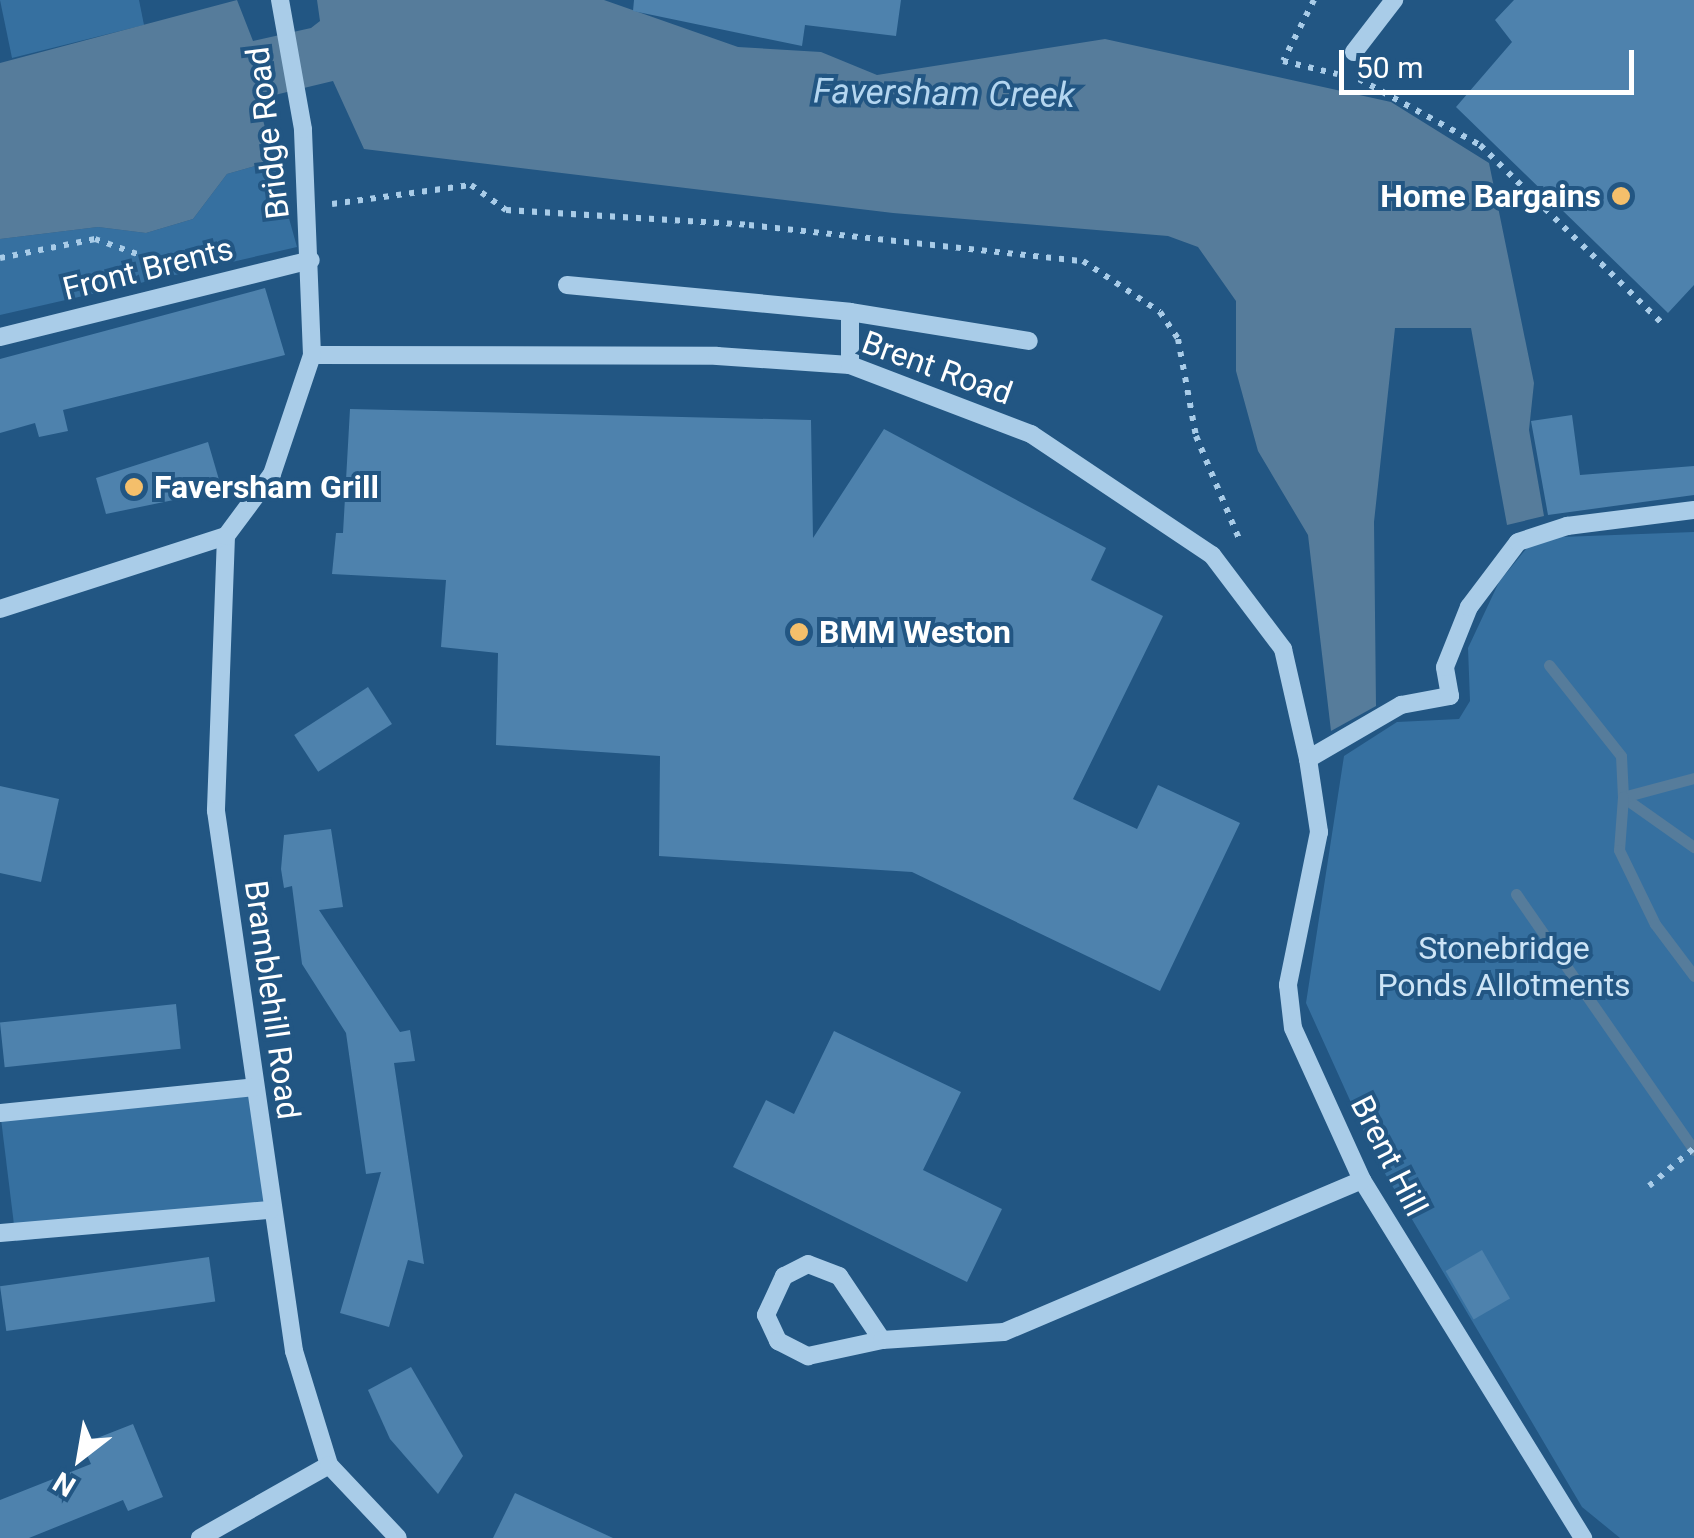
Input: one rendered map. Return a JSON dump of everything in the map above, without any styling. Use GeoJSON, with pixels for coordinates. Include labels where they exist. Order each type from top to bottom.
{"type":"FeatureCollection","features":[{"type":"Feature","properties":{"kind":"street","name":"Bridge Road"},"geometry":{"type":"LineString","coordinates":[[226,536],[272,474],[312,354],[311,260],[299,102],[280,0]]}},
{"type":"Feature","properties":{"kind":"street"},"geometry":{"type":"LineString","coordinates":[[1354,52],[1394,0]]}},
{"type":"Feature","properties":{"kind":"street","name":"Front Brents"},"geometry":{"type":"LineString","coordinates":[[0,337],[311,260]]}},
{"type":"Feature","properties":{"kind":"street"},"geometry":{"type":"LineString","coordinates":[[567,285],[850,312],[1030,341]]}},
{"type":"Feature","properties":{"kind":"street"},"geometry":{"type":"LineString","coordinates":[[850,312],[850,365]]}},
{"type":"Feature","properties":{"kind":"street","name":"Brent Road"},"geometry":{"type":"LineString","coordinates":[[312,354],[717,356],[850,365],[1031,434],[1212,554],[1284,649],[1308,760]]}},
{"type":"Feature","properties":{"kind":"street"},"geometry":{"type":"LineString","coordinates":[[1308,760],[1401,705],[1450,696],[1445,667],[1469,607],[1518,542],[1566,526],[1694,510]]}},
{"type":"Feature","properties":{"kind":"street"},"geometry":{"type":"LineString","coordinates":[[0,609],[226,536]]}},
{"type":"Feature","properties":{"kind":"street","name":"Bramblehill Road"},"geometry":{"type":"LineString","coordinates":[[226,536],[216,811],[270,1210],[310,1419],[329,1465]]}},
{"type":"Feature","properties":{"kind":"street","name":"Brent Hill"},"geometry":{"type":"LineString","coordinates":[[1308,760],[1319,832],[1288,985],[1293,1028],[1362,1180],[1579,1534]]}},
{"type":"Feature","properties":{"kind":"street"},"geometry":{"type":"LineString","coordinates":[[0,1113],[255,1087]]}},
{"type":"Feature","properties":{"kind":"street"},"geometry":{"type":"LineString","coordinates":[[882,1340],[839,1276],[808,1264],[784,1276],[766,1315],[778,1341],[808,1356],[882,1340],[1004,1332],[1362,1180]]}},
{"type":"Feature","properties":{"kind":"street"},"geometry":{"type":"LineString","coordinates":[[0,1233],[270,1210]]}},
{"type":"Feature","properties":{"kind":"street"},"geometry":{"type":"LineString","coordinates":[[200,1538],[329,1465],[398,1538]]}},
{"type":"Feature","properties":{"kind":"path"},"geometry":{"type":"LineString","coordinates":[[1314,0],[1283,60],[1378,84],[1480,145],[1663,324]]}},
{"type":"Feature","properties":{"kind":"path"},"geometry":{"type":"LineString","coordinates":[[0,258],[96,239],[210,285]]}},
{"type":"Feature","properties":{"kind":"path"},"geometry":{"type":"LineString","coordinates":[[1649,1186],[1694,1148]]}},
{"type":"Feature","properties":{"kind":"green space"},"geometry":{"type":"Polygon","coordinates":[[[0,0],[139,0],[144,25],[12,58],[0,0]]]}},
{"type":"Feature","properties":{"kind":"green space"},"geometry":{"type":"Polygon","coordinates":[[[273,161],[297,247],[0,315],[0,239],[98,227],[146,233],[193,219],[227,174],[273,161]]]}},
{"type":"Feature","properties":{"kind":"green space","name":"Stonebridge Ponds Allotments"},"geometry":{"type":"Polygon","coordinates":[[[1694,532],[1694,1538],[1620,1538],[1582,1507],[1377,1160],[1306,1003],[1344,756],[1397,722],[1459,719],[1470,701],[1468,648],[1499,582],[1535,538],[1694,532]]]}},
{"type":"Feature","properties":{"kind":"green space"},"geometry":{"type":"Polygon","coordinates":[[[255,1087],[270,1210],[16,1241],[1,1118],[255,1087]]]}},
{"type":"Feature","properties":{"kind":"water","name":"Faversham Creek"},"geometry":{"type":"Polygon","coordinates":[[[237,0],[253,41],[311,28],[320,21],[317,0],[604,0],[738,47],[821,52],[877,75],[1105,39],[1391,102],[1489,163],[1534,383],[1529,430],[1544,516],[1507,525],[1471,328],[1395,328],[1374,522],[1376,706],[1331,731],[1308,535],[1258,451],[1236,371],[1236,301],[1198,247],[1168,236],[893,213],[364,149],[333,81],[258,99],[273,161],[227,174],[193,219],[146,233],[98,227],[0,239],[0,63],[237,0]]]}},
{"type":"Feature","properties":{"kind":"building"},"geometry":{"type":"Polygon","coordinates":[[[634,0],[901,0],[896,36],[805,25],[802,46],[633,11],[634,0]]]}},
{"type":"Feature","properties":{"kind":"building","name":"Home Bargains"},"geometry":{"type":"Polygon","coordinates":[[[1514,0],[1694,0],[1694,285],[1668,313],[1456,107],[1512,42],[1495,20],[1514,0]]]}},
{"type":"Feature","properties":{"kind":"building"},"geometry":{"type":"Polygon","coordinates":[[[265,288],[285,355],[63,410],[68,431],[39,437],[35,423],[0,433],[0,359],[265,288]]]}},
{"type":"Feature","properties":{"kind":"building","name":"BMM Weston"},"geometry":{"type":"Polygon","coordinates":[[[350,409],[811,420],[813,538],[884,429],[1106,548],[1091,580],[1163,616],[1073,799],[1137,829],[1158,785],[1240,823],[1160,991],[912,872],[659,856],[660,756],[496,745],[498,653],[441,647],[446,580],[332,574],[336,533],[343,533],[350,409]]]}},
{"type":"Feature","properties":{"kind":"building"},"geometry":{"type":"Polygon","coordinates":[[[1572,415],[1580,475],[1694,466],[1694,495],[1548,515],[1531,421],[1572,415]]]}},
{"type":"Feature","properties":{"kind":"building"},"geometry":{"type":"Polygon","coordinates":[[[208,442],[222,490],[106,514],[96,478],[208,442]]]}},
{"type":"Feature","properties":{"kind":"building"},"geometry":{"type":"Polygon","coordinates":[[[368,687],[392,724],[318,772],[294,735],[368,687]]]}},
{"type":"Feature","properties":{"kind":"building"},"geometry":{"type":"Polygon","coordinates":[[[0,786],[59,799],[41,882],[0,873],[0,786]]]}},
{"type":"Feature","properties":{"kind":"building"},"geometry":{"type":"Polygon","coordinates":[[[331,829],[343,907],[319,910],[400,1032],[410,1030],[415,1061],[394,1063],[424,1264],[408,1260],[389,1327],[340,1313],[381,1172],[366,1174],[346,1033],[302,964],[292,886],[284,888],[281,869],[284,835],[331,829]]]}},
{"type":"Feature","properties":{"kind":"building"},"geometry":{"type":"Polygon","coordinates":[[[176,1004],[181,1049],[5,1067],[0,1022],[176,1004]]]}},
{"type":"Feature","properties":{"kind":"building"},"geometry":{"type":"Polygon","coordinates":[[[834,1031],[961,1092],[923,1170],[1002,1209],[967,1282],[733,1167],[766,1100],[794,1114],[834,1031]]]}},
{"type":"Feature","properties":{"kind":"building"},"geometry":{"type":"Polygon","coordinates":[[[1482,1250],[1510,1298],[1474,1319],[1446,1271],[1482,1250]]]}},
{"type":"Feature","properties":{"kind":"building"},"geometry":{"type":"Polygon","coordinates":[[[209,1257],[215,1302],[6,1331],[0,1286],[209,1257]]]}},
{"type":"Feature","properties":{"kind":"building"},"geometry":{"type":"Polygon","coordinates":[[[411,1367],[463,1456],[438,1494],[390,1439],[368,1390],[411,1367]]]}},
{"type":"Feature","properties":{"kind":"building"},"geometry":{"type":"Polygon","coordinates":[[[133,1424],[163,1497],[128,1511],[123,1500],[29,1538],[0,1538],[0,1500],[91,1464],[82,1444],[133,1424]]]}},
{"type":"Feature","properties":{"kind":"building"},"geometry":{"type":"Polygon","coordinates":[[[515,1493],[613,1538],[493,1538],[515,1493]]]}},
{"type":"Feature","properties":{"kind":"waterway"},"geometry":{"type":"LineString","coordinates":[[1549,665],[1621,756],[1623,797],[1694,847]]}},
{"type":"Feature","properties":{"kind":"waterway"},"geometry":{"type":"LineString","coordinates":[[1694,778],[1623,797],[1619,850],[1655,924],[1694,976]]}},
{"type":"Feature","properties":{"kind":"waterway"},"geometry":{"type":"LineString","coordinates":[[1516,894],[1694,1150]]}},
{"type":"Feature","properties":{"kind":"place","name":"Home Bargains"},"geometry":{"type":"Point","coordinates":[1621,196]}},
{"type":"Feature","properties":{"kind":"place","name":"Faversham Grill"},"geometry":{"type":"Point","coordinates":[134,487]}},
{"type":"Feature","properties":{"kind":"place","name":"BMM Weston"},"geometry":{"type":"Point","coordinates":[799,632]}}]}
